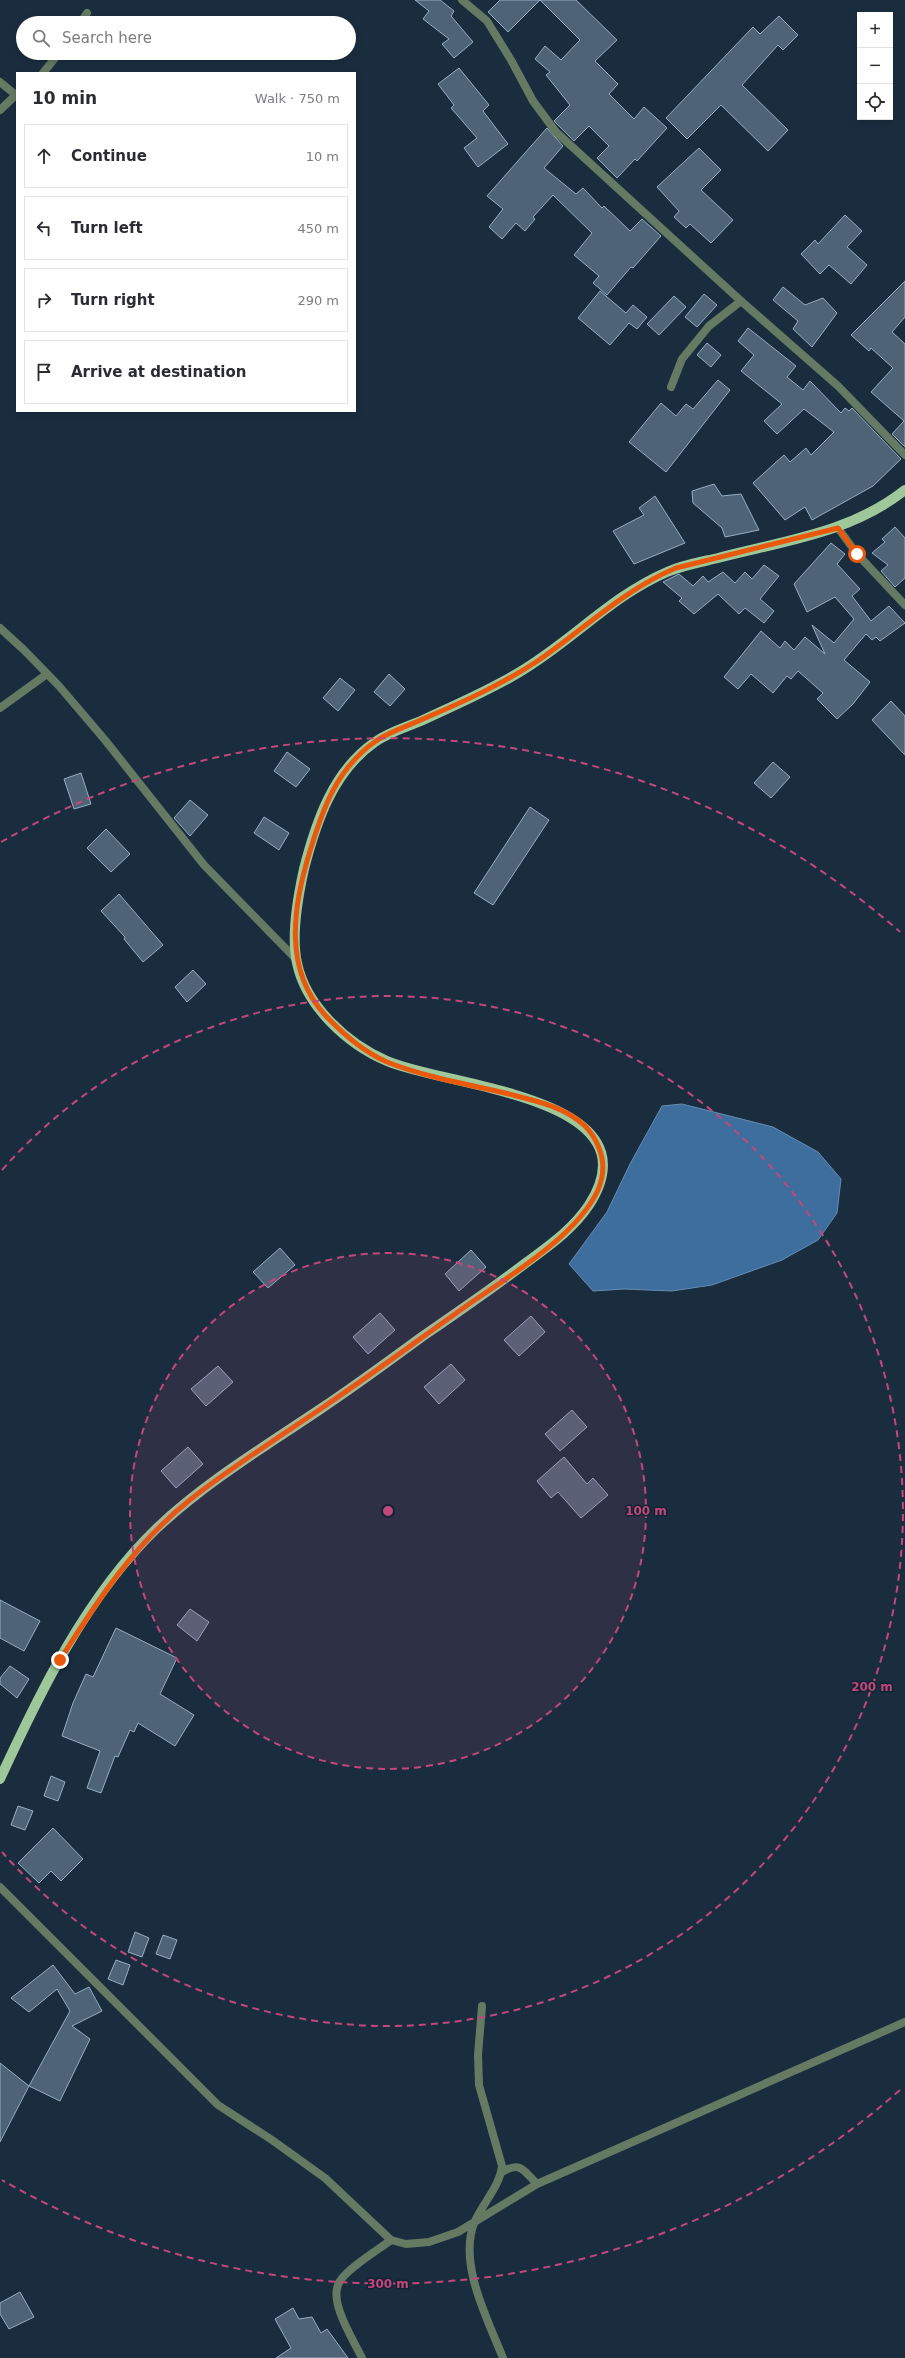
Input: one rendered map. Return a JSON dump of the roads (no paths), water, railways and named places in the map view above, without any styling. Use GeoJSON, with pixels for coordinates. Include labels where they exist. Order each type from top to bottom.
{"type":"FeatureCollection","features":[{"type":"Feature","properties":{"kind":"main road"},"geometry":{"type":"LineString","coordinates":[[0,1779],[22,1730],[60,1660],[96,1603],[122,1568],[155,1530],[189,1501],[244,1460],[322,1408],[548,1247],[578,1220],[598,1189],[603,1173],[602,1158],[596,1141],[584,1125],[566,1113],[540,1102],[434,1077],[384,1060],[336,1027],[313,1002],[301,978],[295,958],[297,906],[305,867],[328,799],[341,775],[359,755],[379,739],[470,698],[520,672],[568,640],[630,592],[663,574],[676,568],[838,528],[882,507],[905,490]]}},
{"type":"Feature","properties":{"kind":"street"},"geometry":{"type":"LineString","coordinates":[[462,0],[487,21],[533,101],[556,132],[741,301],[838,386],[905,455]]}},
{"type":"Feature","properties":{"kind":"street"},"geometry":{"type":"LineString","coordinates":[[44,72],[53,60]]}},
{"type":"Feature","properties":{"kind":"street"},"geometry":{"type":"LineString","coordinates":[[0,82],[16,95],[0,110]]}},
{"type":"Feature","properties":{"kind":"street"},"geometry":{"type":"LineString","coordinates":[[671,387],[682,359],[709,326],[741,301]]}},
{"type":"Feature","properties":{"kind":"street"},"geometry":{"type":"LineString","coordinates":[[838,528],[857,554],[905,605]]}},
{"type":"Feature","properties":{"kind":"street"},"geometry":{"type":"LineString","coordinates":[[0,628],[47,674],[105,740],[204,865],[295,958]]}},
{"type":"Feature","properties":{"kind":"street"},"geometry":{"type":"LineString","coordinates":[[0,708],[47,674]]}},
{"type":"Feature","properties":{"kind":"street"},"geometry":{"type":"LineString","coordinates":[[0,1887],[218,2105],[272,2140],[325,2178],[391,2240],[406,2244],[429,2242],[458,2232],[537,2184],[905,2022]]}},
{"type":"Feature","properties":{"kind":"street"},"geometry":{"type":"LineString","coordinates":[[482,2006],[478,2055],[479,2085],[502,2161],[502,2172],[475,2222],[470,2256],[478,2296],[503,2358]]}},
{"type":"Feature","properties":{"kind":"street"},"geometry":{"type":"LineString","coordinates":[[502,2172],[514,2166],[519,2166],[537,2184]]}},
{"type":"Feature","properties":{"kind":"street"},"geometry":{"type":"LineString","coordinates":[[362,2358],[338,2308],[337,2288],[346,2274],[391,2240]]}},
{"type":"Feature","properties":{"kind":"water"},"geometry":{"type":"Polygon","coordinates":[[[682,1104],[773,1127],[818,1152],[841,1179],[837,1213],[818,1240],[782,1260],[712,1285],[672,1291],[624,1289],[593,1291],[569,1264],[607,1212],[630,1164],[662,1106],[682,1104]]]}}]}
